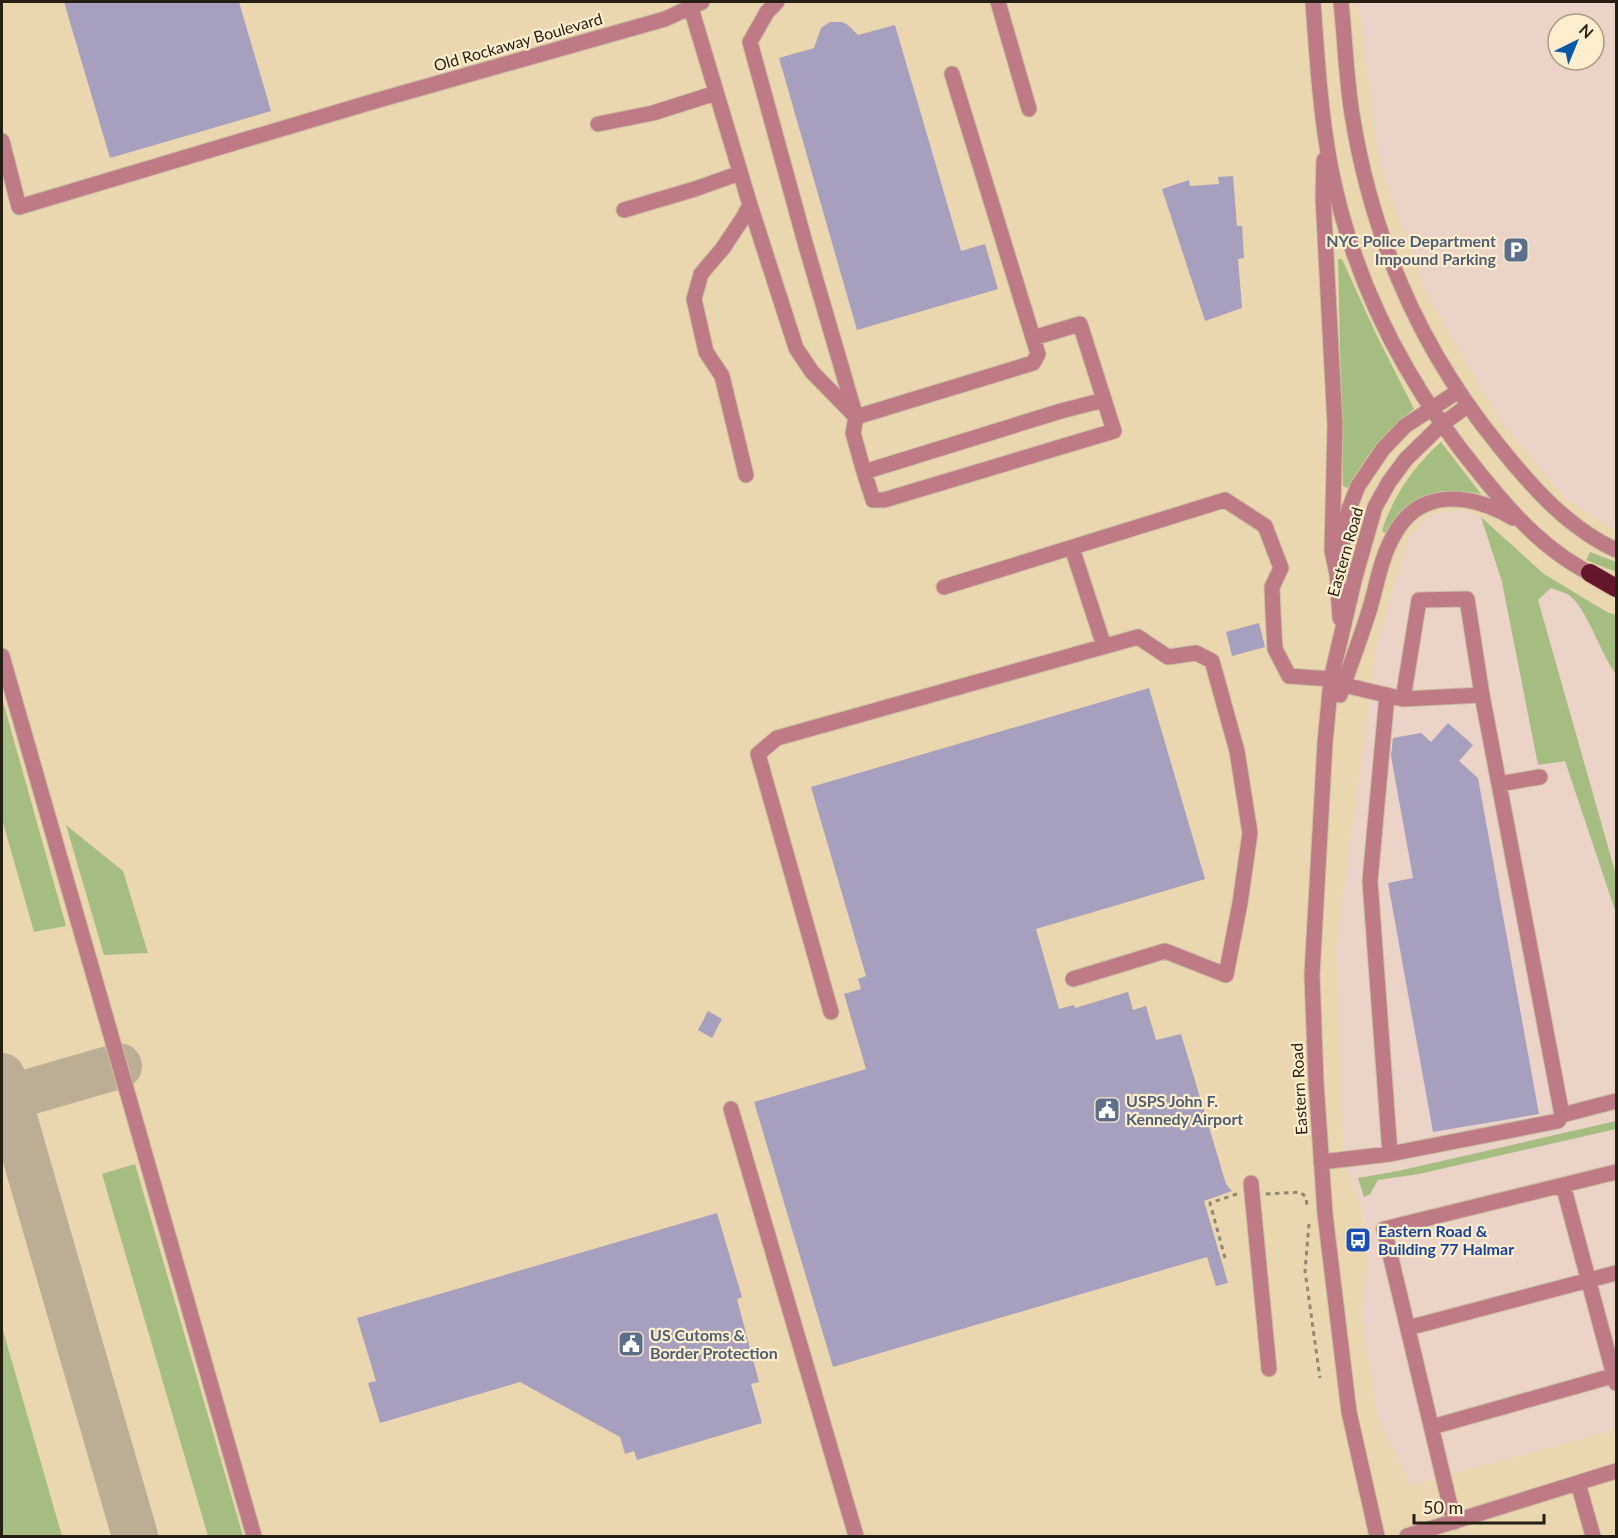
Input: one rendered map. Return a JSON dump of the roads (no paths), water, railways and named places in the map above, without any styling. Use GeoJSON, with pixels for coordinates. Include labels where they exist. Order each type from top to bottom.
{"type":"FeatureCollection","features":[{"type":"Feature","properties":{"kind":"highway"},"geometry":{"type":"LineString","coordinates":[[1590,573],[1617,586]]}},
{"type":"Feature","properties":{"kind":"street"},"geometry":{"type":"LineString","coordinates":[[777,2],[767,12],[750,42],[856,417],[853,433],[873,500],[884,500],[907,494],[1114,431],[1080,324],[1033,338]]}},
{"type":"Feature","properties":{"kind":"street"},"geometry":{"type":"LineString","coordinates":[[998,2],[1029,109]]}},
{"type":"Feature","properties":{"kind":"street"},"geometry":{"type":"LineString","coordinates":[[1312,2],[1325,130],[1340,205],[1366,286],[1394,346],[1441,425],[1500,498],[1526,526],[1554,550],[1590,573]]}},
{"type":"Feature","properties":{"kind":"street"},"geometry":{"type":"LineString","coordinates":[[1341,2],[1352,114],[1368,188],[1390,257],[1412,313],[1457,392],[1512,464],[1559,513],[1594,539],[1617,550]]}},
{"type":"Feature","properties":{"kind":"street"},"geometry":{"type":"LineString","coordinates":[[696,5],[716,93],[796,348],[812,372],[856,417]]}},
{"type":"Feature","properties":{"kind":"street","name":"Old Rockaway Boulevard"},"geometry":{"type":"LineString","coordinates":[[2,141],[19,207],[375,101],[665,19],[696,5]]}},
{"type":"Feature","properties":{"kind":"street"},"geometry":{"type":"LineString","coordinates":[[856,417],[1033,363],[1038,354],[952,74]]}},
{"type":"Feature","properties":{"kind":"street"},"geometry":{"type":"LineString","coordinates":[[598,124],[653,113],[716,93]]}},
{"type":"Feature","properties":{"kind":"street"},"geometry":{"type":"LineString","coordinates":[[1325,130],[1323,197],[1335,425],[1332,550],[1337,574]]}},
{"type":"Feature","properties":{"kind":"street"},"geometry":{"type":"LineString","coordinates":[[624,210],[695,189],[740,172]]}},
{"type":"Feature","properties":{"kind":"street"},"geometry":{"type":"LineString","coordinates":[[746,476],[722,376],[706,352],[694,299],[702,274],[723,248],[750,204]]}},
{"type":"Feature","properties":{"kind":"street","name":"Eastern Road"},"geometry":{"type":"LineString","coordinates":[[1377,1536],[1349,1412],[1325,1214],[1321,1161],[1312,975],[1325,743],[1337,682],[1341,636],[1337,574],[1349,509],[1358,486],[1388,443],[1405,426],[1457,392]]}},
{"type":"Feature","properties":{"kind":"street"},"geometry":{"type":"LineString","coordinates":[[864,472],[1061,411],[1104,400]]}},
{"type":"Feature","properties":{"kind":"street","name":"Eastern Road"},"geometry":{"type":"LineString","coordinates":[[1341,636],[1369,525],[1379,500],[1406,459],[1441,425],[1467,406]]}},
{"type":"Feature","properties":{"kind":"street"},"geometry":{"type":"LineString","coordinates":[[1337,682],[1389,544],[1399,526],[1411,513],[1435,500],[1454,498],[1502,512],[1526,526]]}},
{"type":"Feature","properties":{"kind":"street"},"geometry":{"type":"LineString","coordinates":[[944,587],[1225,500],[1264,526],[1281,568],[1272,587],[1275,649],[1289,675],[1337,682],[1403,699],[1482,695]]}},
{"type":"Feature","properties":{"kind":"street"},"geometry":{"type":"LineString","coordinates":[[1072,548],[1104,646]]}},
{"type":"Feature","properties":{"kind":"street"},"geometry":{"type":"LineString","coordinates":[[1403,699],[1419,600],[1467,599],[1482,695],[1562,1115]]}},
{"type":"Feature","properties":{"kind":"street"},"geometry":{"type":"LineString","coordinates":[[831,1012],[758,754],[777,738],[1138,637],[1168,657],[1196,653],[1212,661],[1238,751],[1250,833],[1240,903],[1226,975],[1165,951],[1072,979]]}},
{"type":"Feature","properties":{"kind":"street"},"geometry":{"type":"LineString","coordinates":[[2,656],[254,1536]]}},
{"type":"Feature","properties":{"kind":"street"},"geometry":{"type":"LineString","coordinates":[[1387,695],[1370,881],[1390,1154]]}},
{"type":"Feature","properties":{"kind":"street"},"geometry":{"type":"LineString","coordinates":[[1499,784],[1540,777]]}},
{"type":"Feature","properties":{"kind":"street"},"geometry":{"type":"LineString","coordinates":[[1321,1161],[1390,1154],[1558,1121],[1562,1115],[1617,1101]]}},
{"type":"Feature","properties":{"kind":"street"},"geometry":{"type":"LineString","coordinates":[[732,1109],[856,1536]]}},
{"type":"Feature","properties":{"kind":"street"},"geometry":{"type":"LineString","coordinates":[[1454,1522],[1384,1229],[1617,1172]]}},
{"type":"Feature","properties":{"kind":"street"},"geometry":{"type":"LineString","coordinates":[[1432,1427],[1616,1378],[1563,1185]]}},
{"type":"Feature","properties":{"kind":"street"},"geometry":{"type":"LineString","coordinates":[[1255,1189],[1269,1369]]}},
{"type":"Feature","properties":{"kind":"street"},"geometry":{"type":"LineString","coordinates":[[1408,1328],[1617,1273]]}},
{"type":"Feature","properties":{"kind":"street"},"geometry":{"type":"LineString","coordinates":[[1407,1536],[1617,1471]]}},
{"type":"Feature","properties":{"kind":"street"},"geometry":{"type":"LineString","coordinates":[[1578,1483],[1593,1536]]}},
{"type":"Feature","properties":{"kind":"place","name":"NYC Police Department Impound Parking"},"geometry":{"type":"Point","coordinates":[1516,250]}},
{"type":"Feature","properties":{"kind":"place","name":"USPS John F. Kennedy Airport"},"geometry":{"type":"Point","coordinates":[1107,1110]}},
{"type":"Feature","properties":{"kind":"place","name":"Eastern Road & Building 77 Halmar"},"geometry":{"type":"Point","coordinates":[1358,1240]}},
{"type":"Feature","properties":{"kind":"place","name":"US Cutoms & Border Protection"},"geometry":{"type":"Point","coordinates":[631,1344]}}]}
